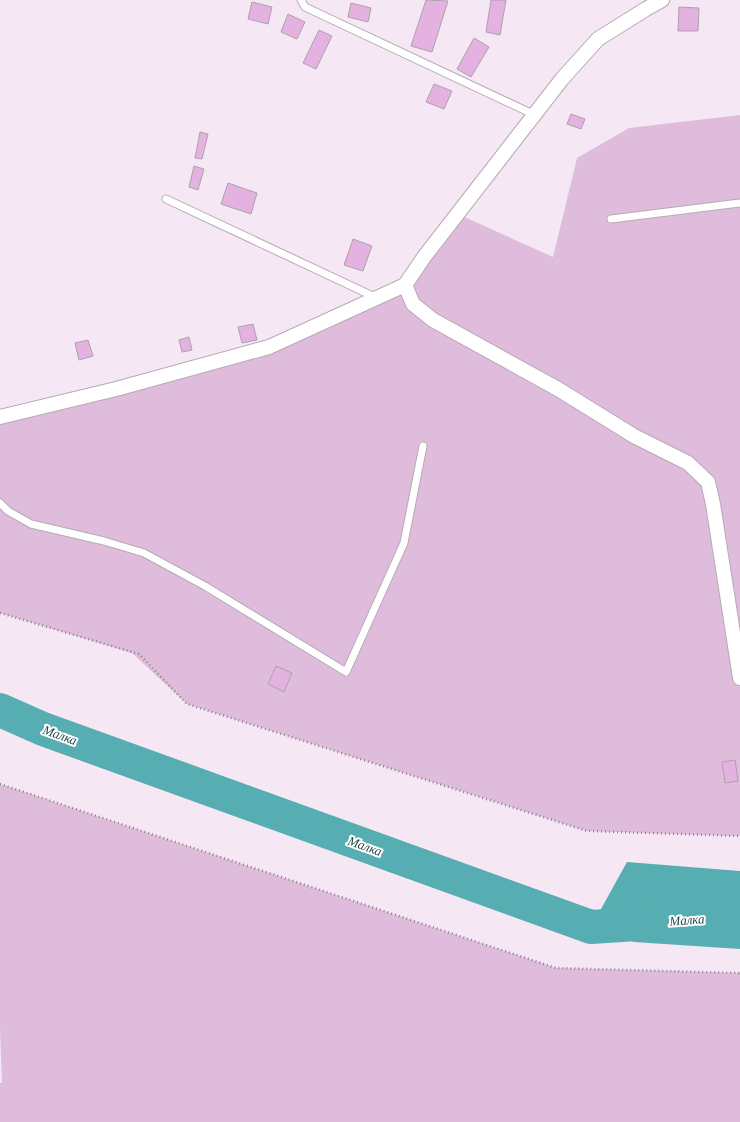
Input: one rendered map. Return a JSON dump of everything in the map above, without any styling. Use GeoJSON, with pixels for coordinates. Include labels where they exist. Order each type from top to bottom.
{"type":"FeatureCollection","features":[{"type":"Feature","properties":{"kind":"street"},"geometry":{"type":"LineString","coordinates":[[0,417],[116,389],[269,348],[405,285],[424,257],[562,80],[598,39],[646,8],[662,0]]}},
{"type":"Feature","properties":{"kind":"street"},"geometry":{"type":"LineString","coordinates":[[405,285],[413,304],[432,320],[558,389],[634,436],[688,463],[708,482],[713,504],[740,678]]}},
{"type":"Feature","properties":{"kind":"lane"},"geometry":{"type":"LineString","coordinates":[[301,0],[305,7],[535,116]]}},
{"type":"Feature","properties":{"kind":"lane"},"geometry":{"type":"LineString","coordinates":[[166,199],[377,298]]}},
{"type":"Feature","properties":{"kind":"lane"},"geometry":{"type":"LineString","coordinates":[[611,219],[740,203]]}},
{"type":"Feature","properties":{"kind":"lane"},"geometry":{"type":"LineString","coordinates":[[0,503],[8,511],[32,524],[104,541],[144,553],[205,586],[346,672],[404,543],[423,446]]}},
{"type":"Feature","properties":{"kind":"path"},"geometry":{"type":"LineString","coordinates":[[0,613],[139,654],[187,704],[587,831],[740,836]]}},
{"type":"Feature","properties":{"kind":"path"},"geometry":{"type":"LineString","coordinates":[[0,784],[556,968],[740,972]]}},
{"type":"Feature","properties":{"kind":"shaded area"},"geometry":{"type":"Polygon","coordinates":[[[740,115],[740,836],[587,831],[187,704],[132,653],[0,613],[0,417],[269,347],[405,285],[458,214],[553,257],[577,158],[629,128],[740,115]]]}},
{"type":"Feature","properties":{"kind":"shaded area"},"geometry":{"type":"Polygon","coordinates":[[[0,784],[556,968],[740,973],[740,1122],[0,1122],[0,1083],[2,1083],[0,1029],[0,784]]]}},
{"type":"Feature","properties":{"kind":"water"},"geometry":{"type":"Polygon","coordinates":[[[627,862],[740,871],[740,949],[634,942],[591,927],[627,862]]]}},
{"type":"Feature","properties":{"kind":"building"},"geometry":{"type":"Polygon","coordinates":[[[426,0],[448,1],[432,52],[411,46],[426,0]]]}},
{"type":"Feature","properties":{"kind":"building"},"geometry":{"type":"Polygon","coordinates":[[[491,0],[506,0],[500,35],[486,32],[491,0]]]}},
{"type":"Feature","properties":{"kind":"building"},"geometry":{"type":"Polygon","coordinates":[[[252,2],[272,7],[268,24],[248,19],[252,2]]]}},
{"type":"Feature","properties":{"kind":"building"},"geometry":{"type":"Polygon","coordinates":[[[351,3],[371,8],[368,22],[348,17],[351,3]]]}},
{"type":"Feature","properties":{"kind":"building"},"geometry":{"type":"Polygon","coordinates":[[[679,7],[699,8],[698,31],[678,31],[679,7]]]}},
{"type":"Feature","properties":{"kind":"building"},"geometry":{"type":"Polygon","coordinates":[[[288,14],[305,22],[297,39],[281,32],[288,14]]]}},
{"type":"Feature","properties":{"kind":"building"},"geometry":{"type":"Polygon","coordinates":[[[319,30],[332,36],[316,69],[303,63],[319,30]]]}},
{"type":"Feature","properties":{"kind":"building"},"geometry":{"type":"Polygon","coordinates":[[[474,38],[489,47],[471,77],[457,69],[474,38]]]}},
{"type":"Feature","properties":{"kind":"building"},"geometry":{"type":"Polygon","coordinates":[[[434,84],[452,91],[444,109],[426,102],[434,84]]]}},
{"type":"Feature","properties":{"kind":"building"},"geometry":{"type":"Polygon","coordinates":[[[571,114],[585,119],[581,129],[567,124],[571,114]]]}},
{"type":"Feature","properties":{"kind":"building"},"geometry":{"type":"Polygon","coordinates":[[[200,132],[208,134],[202,159],[195,158],[200,132]]]}},
{"type":"Feature","properties":{"kind":"building"},"geometry":{"type":"Polygon","coordinates":[[[194,166],[204,169],[198,190],[189,187],[194,166]]]}},
{"type":"Feature","properties":{"kind":"building"},"geometry":{"type":"Polygon","coordinates":[[[228,183],[257,193],[251,214],[221,204],[228,183]]]}},
{"type":"Feature","properties":{"kind":"building"},"geometry":{"type":"Polygon","coordinates":[[[353,239],[372,246],[363,271],[344,265],[353,239]]]}},
{"type":"Feature","properties":{"kind":"building"},"geometry":{"type":"Polygon","coordinates":[[[253,324],[257,340],[242,343],[238,327],[253,324]]]}},
{"type":"Feature","properties":{"kind":"building"},"geometry":{"type":"Polygon","coordinates":[[[189,337],[192,350],[182,352],[179,340],[189,337]]]}},
{"type":"Feature","properties":{"kind":"building"},"geometry":{"type":"Polygon","coordinates":[[[88,340],[93,356],[79,360],[75,343],[88,340]]]}},
{"type":"Feature","properties":{"kind":"building"},"geometry":{"type":"Polygon","coordinates":[[[276,666],[292,673],[284,692],[268,684],[276,666]]]}},
{"type":"Feature","properties":{"kind":"building"},"geometry":{"type":"Polygon","coordinates":[[[735,760],[738,781],[725,783],[722,762],[735,760]]]}},
{"type":"Feature","properties":{"kind":"waterway","name":"Малка"},"geometry":{"type":"LineString","coordinates":[[0,710],[43,729],[591,927],[637,924]]}}]}
